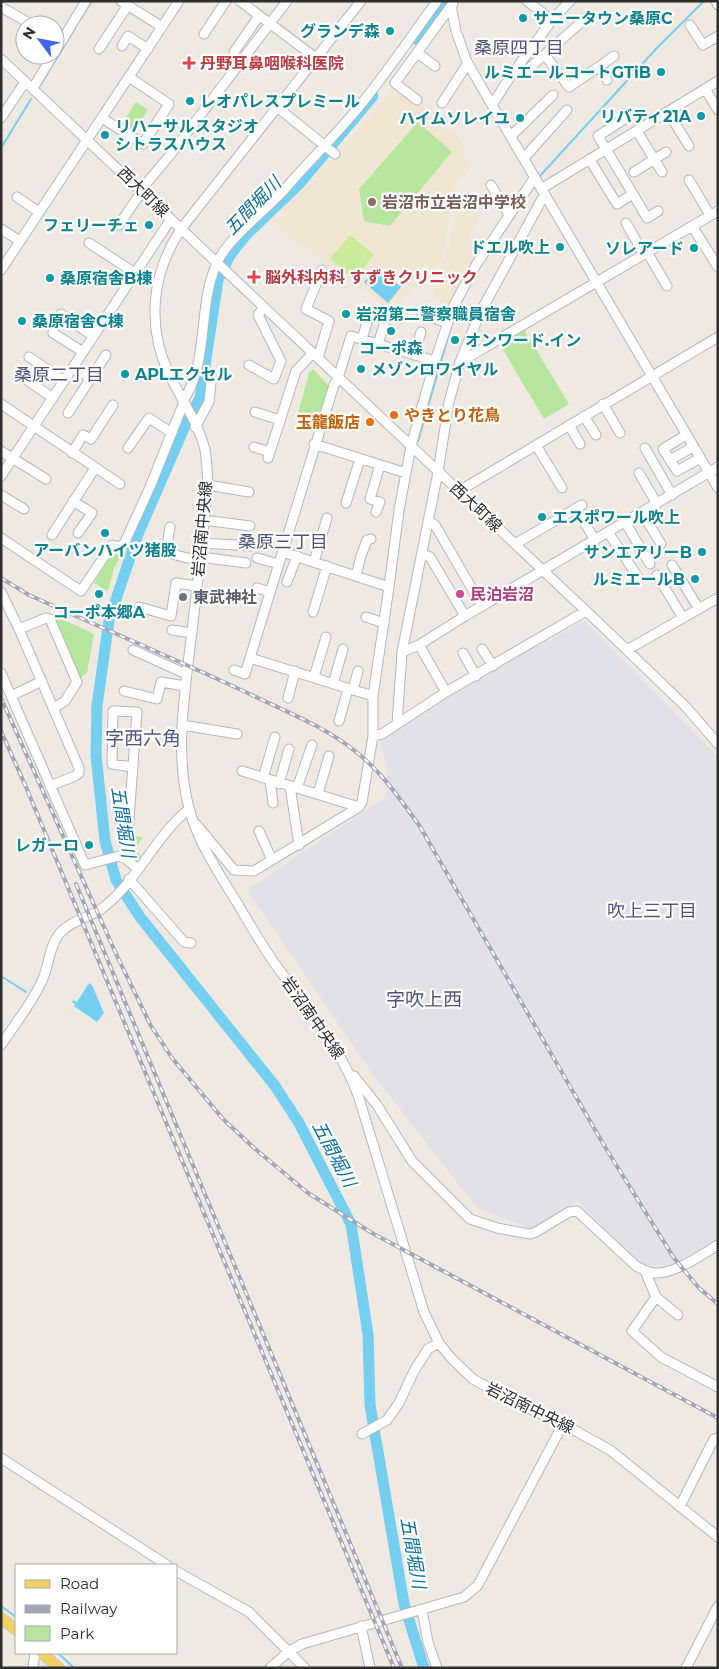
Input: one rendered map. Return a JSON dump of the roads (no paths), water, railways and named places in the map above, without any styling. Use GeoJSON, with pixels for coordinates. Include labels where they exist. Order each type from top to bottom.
{"type":"FeatureCollection","features":[{"type":"Feature","properties":{"kind":"main road"},"geometry":{"type":"LineString","coordinates":[[1,1618],[15,1629]]}},
{"type":"Feature","properties":{"kind":"main road"},"geometry":{"type":"LineString","coordinates":[[43,1654],[59,1668]]}},
{"type":"Feature","properties":{"kind":"street"},"geometry":{"type":"LineString","coordinates":[[3,1],[1,6],[16,15]]}},
{"type":"Feature","properties":{"kind":"street"},"geometry":{"type":"LineString","coordinates":[[65,36],[86,1]]}},
{"type":"Feature","properties":{"kind":"street"},"geometry":{"type":"LineString","coordinates":[[1,270],[179,1]]}},
{"type":"Feature","properties":{"kind":"street"},"geometry":{"type":"LineString","coordinates":[[204,34],[226,1]]}},
{"type":"Feature","properties":{"kind":"street"},"geometry":{"type":"LineString","coordinates":[[240,1],[316,58]]}},
{"type":"Feature","properties":{"kind":"street"},"geometry":{"type":"LineString","coordinates":[[120,225],[141,191],[287,1]]}},
{"type":"Feature","properties":{"kind":"street"},"geometry":{"type":"LineString","coordinates":[[184,402],[168,373],[155,326],[158,282],[164,259],[181,229],[361,1]]}},
{"type":"Feature","properties":{"kind":"street"},"geometry":{"type":"LineString","coordinates":[[1,538],[81,591],[112,545],[118,547],[124,544],[150,487],[193,381],[198,364],[206,306],[218,263],[227,248],[276,199],[358,108],[437,1]]}},
{"type":"Feature","properties":{"kind":"street"},"geometry":{"type":"LineString","coordinates":[[527,1],[552,20]]}},
{"type":"Feature","properties":{"kind":"street"},"geometry":{"type":"LineString","coordinates":[[492,105],[552,20],[570,1]]}},
{"type":"Feature","properties":{"kind":"street"},"geometry":{"type":"LineString","coordinates":[[716,1],[718,5]]}},
{"type":"Feature","properties":{"kind":"street"},"geometry":{"type":"LineString","coordinates":[[99,49],[124,3],[162,27]]}},
{"type":"Feature","properties":{"kind":"street"},"geometry":{"type":"LineString","coordinates":[[417,100],[395,83],[453,4]]}},
{"type":"Feature","properties":{"kind":"street"},"geometry":{"type":"LineString","coordinates":[[453,4],[456,31],[468,63],[718,488]]}},
{"type":"Feature","properties":{"kind":"street"},"geometry":{"type":"LineString","coordinates":[[234,52],[259,16]]}},
{"type":"Feature","properties":{"kind":"street"},"geometry":{"type":"LineString","coordinates":[[516,70],[526,71],[588,18]]}},
{"type":"Feature","properties":{"kind":"street"},"geometry":{"type":"LineString","coordinates":[[690,25],[703,45],[718,36]]}},
{"type":"Feature","properties":{"kind":"street"},"geometry":{"type":"LineString","coordinates":[[122,46],[128,36],[148,48]]}},
{"type":"Feature","properties":{"kind":"street"},"geometry":{"type":"LineString","coordinates":[[417,53],[435,66]]}},
{"type":"Feature","properties":{"kind":"street"},"geometry":{"type":"LineString","coordinates":[[545,55],[569,87],[614,56]]}},
{"type":"Feature","properties":{"kind":"street","name":"西大町線"},"geometry":{"type":"LineString","coordinates":[[1,59],[627,650],[686,707],[718,744]]}},
{"type":"Feature","properties":{"kind":"street"},"geometry":{"type":"LineString","coordinates":[[442,103],[468,63]]}},
{"type":"Feature","properties":{"kind":"street"},"geometry":{"type":"LineString","coordinates":[[33,88],[47,65]]}},
{"type":"Feature","properties":{"kind":"street"},"geometry":{"type":"LineString","coordinates":[[600,66],[608,80]]}},
{"type":"Feature","properties":{"kind":"street"},"geometry":{"type":"LineString","coordinates":[[102,118],[143,144],[169,104],[129,77]]}},
{"type":"Feature","properties":{"kind":"street"},"geometry":{"type":"LineString","coordinates":[[193,821],[234,870],[254,871],[359,807],[364,794],[373,736],[373,696],[411,446],[435,361],[453,307],[476,265],[509,215],[539,184],[590,160],[718,81]]}},
{"type":"Feature","properties":{"kind":"street"},"geometry":{"type":"LineString","coordinates":[[2,113],[25,82]]}},
{"type":"Feature","properties":{"kind":"street"},"geometry":{"type":"LineString","coordinates":[[705,89],[718,110]]}},
{"type":"Feature","properties":{"kind":"street"},"geometry":{"type":"LineString","coordinates":[[511,136],[553,95]]}},
{"type":"Feature","properties":{"kind":"street"},"geometry":{"type":"LineString","coordinates":[[277,107],[335,154]]}},
{"type":"Feature","properties":{"kind":"street"},"geometry":{"type":"LineString","coordinates":[[524,158],[567,110]]}},
{"type":"Feature","properties":{"kind":"street"},"geometry":{"type":"LineString","coordinates":[[668,112],[689,146]]}},
{"type":"Feature","properties":{"kind":"street"},"geometry":{"type":"LineString","coordinates":[[628,117],[598,136],[647,218],[658,211]]}},
{"type":"Feature","properties":{"kind":"street"},"geometry":{"type":"LineString","coordinates":[[637,132],[662,172]]}},
{"type":"Feature","properties":{"kind":"street"},"geometry":{"type":"LineString","coordinates":[[634,172],[666,152]]}},
{"type":"Feature","properties":{"kind":"street"},"geometry":{"type":"LineString","coordinates":[[590,160],[617,204],[633,194]]}},
{"type":"Feature","properties":{"kind":"street"},"geometry":{"type":"LineString","coordinates":[[460,362],[714,213],[689,180]]}},
{"type":"Feature","properties":{"kind":"street"},"geometry":{"type":"LineString","coordinates":[[397,724],[402,652],[438,472],[449,402],[460,362],[480,313],[542,199],[539,184]]}},
{"type":"Feature","properties":{"kind":"street"},"geometry":{"type":"LineString","coordinates":[[491,185],[509,215]]}},
{"type":"Feature","properties":{"kind":"street"},"geometry":{"type":"LineString","coordinates":[[17,197],[39,212]]}},
{"type":"Feature","properties":{"kind":"street"},"geometry":{"type":"LineString","coordinates":[[1,476],[171,219]]}},
{"type":"Feature","properties":{"kind":"street"},"geometry":{"type":"LineString","coordinates":[[626,223],[667,286]]}},
{"type":"Feature","properties":{"kind":"street"},"geometry":{"type":"LineString","coordinates":[[692,226],[718,268]]}},
{"type":"Feature","properties":{"kind":"street"},"geometry":{"type":"LineString","coordinates":[[1,229],[20,241]]}},
{"type":"Feature","properties":{"kind":"street"},"geometry":{"type":"LineString","coordinates":[[89,243],[135,273]]}},
{"type":"Feature","properties":{"kind":"street"},"geometry":{"type":"LineString","coordinates":[[254,447],[269,455],[296,370],[316,355],[330,321],[306,309],[322,270]]}},
{"type":"Feature","properties":{"kind":"street"},"geometry":{"type":"LineString","coordinates":[[249,365],[274,379],[282,361],[258,315],[264,307]]}},
{"type":"Feature","properties":{"kind":"street"},"geometry":{"type":"LineString","coordinates":[[61,314],[93,336]]}},
{"type":"Feature","properties":{"kind":"street"},"geometry":{"type":"LineString","coordinates":[[422,314],[448,323]]}},
{"type":"Feature","properties":{"kind":"street"},"geometry":{"type":"LineString","coordinates":[[362,339],[369,316]]}},
{"type":"Feature","properties":{"kind":"street"},"geometry":{"type":"LineString","coordinates":[[378,344],[384,325]]}},
{"type":"Feature","properties":{"kind":"street"},"geometry":{"type":"LineString","coordinates":[[53,332],[83,352]]}},
{"type":"Feature","properties":{"kind":"street"},"geometry":{"type":"LineString","coordinates":[[414,355],[421,332]]}},
{"type":"Feature","properties":{"kind":"street"},"geometry":{"type":"LineString","coordinates":[[234,670],[245,674],[314,444],[351,336],[435,361]]}},
{"type":"Feature","properties":{"kind":"street"},"geometry":{"type":"LineString","coordinates":[[459,491],[718,337]]}},
{"type":"Feature","properties":{"kind":"street"},"geometry":{"type":"LineString","coordinates":[[68,413],[106,355]]}},
{"type":"Feature","properties":{"kind":"street"},"geometry":{"type":"LineString","coordinates":[[29,357],[64,381]]}},
{"type":"Feature","properties":{"kind":"street"},"geometry":{"type":"LineString","coordinates":[[73,367],[90,378]]}},
{"type":"Feature","properties":{"kind":"street"},"geometry":{"type":"LineString","coordinates":[[24,378],[52,398]]}},
{"type":"Feature","properties":{"kind":"street"},"geometry":{"type":"LineString","coordinates":[[195,425],[209,402],[211,382]]}},
{"type":"Feature","properties":{"kind":"street","name":"岩沼南中央線"},"geometry":{"type":"LineString","coordinates":[[184,402],[204,449],[208,485],[186,674],[181,754],[183,782],[189,809],[202,842],[274,962],[334,1045],[346,1066],[358,1098],[424,1312],[439,1343],[462,1370],[485,1388],[563,1424],[610,1450],[718,1537]]}},
{"type":"Feature","properties":{"kind":"street"},"geometry":{"type":"LineString","coordinates":[[1,404],[120,484]]}},
{"type":"Feature","properties":{"kind":"street"},"geometry":{"type":"LineString","coordinates":[[603,404],[620,433]]}},
{"type":"Feature","properties":{"kind":"street"},"geometry":{"type":"LineString","coordinates":[[72,453],[83,435],[91,439],[113,405]]}},
{"type":"Feature","properties":{"kind":"street"},"geometry":{"type":"LineString","coordinates":[[255,412],[280,420]]}},
{"type":"Feature","properties":{"kind":"street"},"geometry":{"type":"LineString","coordinates":[[584,416],[596,435]]}},
{"type":"Feature","properties":{"kind":"street"},"geometry":{"type":"LineString","coordinates":[[128,448],[149,418],[172,434]]}},
{"type":"Feature","properties":{"kind":"street"},"geometry":{"type":"LineString","coordinates":[[569,425],[580,444]]}},
{"type":"Feature","properties":{"kind":"street"},"geometry":{"type":"LineString","coordinates":[[686,435],[663,449],[677,471],[700,458]]}},
{"type":"Feature","properties":{"kind":"street"},"geometry":{"type":"LineString","coordinates":[[314,444],[406,473]]}},
{"type":"Feature","properties":{"kind":"street"},"geometry":{"type":"LineString","coordinates":[[538,444],[552,464]]}},
{"type":"Feature","properties":{"kind":"street"},"geometry":{"type":"LineString","coordinates":[[538,444],[562,488]]}},
{"type":"Feature","properties":{"kind":"street"},"geometry":{"type":"LineString","coordinates":[[670,460],[693,447]]}},
{"type":"Feature","properties":{"kind":"street"},"geometry":{"type":"LineString","coordinates":[[645,448],[672,495]]}},
{"type":"Feature","properties":{"kind":"street"},"geometry":{"type":"LineString","coordinates":[[1,451],[46,479]]}},
{"type":"Feature","properties":{"kind":"street"},"geometry":{"type":"LineString","coordinates":[[346,503],[360,459]]}},
{"type":"Feature","properties":{"kind":"street"},"geometry":{"type":"LineString","coordinates":[[376,512],[380,502],[370,499],[380,465]]}},
{"type":"Feature","properties":{"kind":"street"},"geometry":{"type":"LineString","coordinates":[[52,534],[95,468]]}},
{"type":"Feature","properties":{"kind":"street"},"geometry":{"type":"LineString","coordinates":[[402,652],[419,645],[464,616],[718,468]]}},
{"type":"Feature","properties":{"kind":"street"},"geometry":{"type":"LineString","coordinates":[[639,473],[657,504]]}},
{"type":"Feature","properties":{"kind":"street"},"geometry":{"type":"LineString","coordinates":[[208,485],[249,492]]}},
{"type":"Feature","properties":{"kind":"street"},"geometry":{"type":"LineString","coordinates":[[1,495],[24,509]]}},
{"type":"Feature","properties":{"kind":"street"},"geometry":{"type":"LineString","coordinates":[[73,501],[92,513],[78,533]]}},
{"type":"Feature","properties":{"kind":"street"},"geometry":{"type":"LineString","coordinates":[[515,544],[579,507],[595,540]]}},
{"type":"Feature","properties":{"kind":"street"},"geometry":{"type":"LineString","coordinates":[[642,512],[661,544]]}},
{"type":"Feature","properties":{"kind":"street"},"geometry":{"type":"LineString","coordinates":[[314,562],[327,518]]}},
{"type":"Feature","properties":{"kind":"street"},"geometry":{"type":"LineString","coordinates":[[204,520],[250,526]]}},
{"type":"Feature","properties":{"kind":"street"},"geometry":{"type":"LineString","coordinates":[[428,521],[435,524],[482,606]]}},
{"type":"Feature","properties":{"kind":"street"},"geometry":{"type":"LineString","coordinates":[[625,522],[650,564]]}},
{"type":"Feature","properties":{"kind":"street"},"geometry":{"type":"LineString","coordinates":[[166,552],[170,527]]}},
{"type":"Feature","properties":{"kind":"street"},"geometry":{"type":"LineString","coordinates":[[608,532],[638,577]]}},
{"type":"Feature","properties":{"kind":"street"},"geometry":{"type":"LineString","coordinates":[[356,576],[367,540],[371,539]]}},
{"type":"Feature","properties":{"kind":"street"},"geometry":{"type":"LineString","coordinates":[[201,543],[252,546]]}},
{"type":"Feature","properties":{"kind":"street"},"geometry":{"type":"LineString","coordinates":[[149,548],[199,559],[246,563]]}},
{"type":"Feature","properties":{"kind":"street"},"geometry":{"type":"LineString","coordinates":[[282,552],[389,587]]}},
{"type":"Feature","properties":{"kind":"street"},"geometry":{"type":"LineString","coordinates":[[422,554],[430,557],[464,616]]}},
{"type":"Feature","properties":{"kind":"street"},"geometry":{"type":"LineString","coordinates":[[287,582],[297,556]]}},
{"type":"Feature","properties":{"kind":"street"},"geometry":{"type":"LineString","coordinates":[[257,558],[279,564]]}},
{"type":"Feature","properties":{"kind":"street"},"geometry":{"type":"LineString","coordinates":[[672,565],[699,609]]}},
{"type":"Feature","properties":{"kind":"street"},"geometry":{"type":"LineString","coordinates":[[313,612],[326,566]]}},
{"type":"Feature","properties":{"kind":"street"},"geometry":{"type":"LineString","coordinates":[[657,575],[683,618]]}},
{"type":"Feature","properties":{"kind":"street"},"geometry":{"type":"LineString","coordinates":[[139,607],[171,616],[176,583],[197,586]]}},
{"type":"Feature","properties":{"kind":"street"},"geometry":{"type":"LineString","coordinates":[[257,588],[270,592]]}},
{"type":"Feature","properties":{"kind":"street"},"geometry":{"type":"LineString","coordinates":[[1,592],[79,768],[79,773],[75,776],[50,786]]}},
{"type":"Feature","properties":{"kind":"street"},"geometry":{"type":"LineString","coordinates":[[627,650],[718,598]]}},
{"type":"Feature","properties":{"kind":"street"},"geometry":{"type":"LineString","coordinates":[[373,736],[382,734],[446,692],[586,611]]}},
{"type":"Feature","properties":{"kind":"street"},"geometry":{"type":"LineString","coordinates":[[366,617],[384,623]]}},
{"type":"Feature","properties":{"kind":"street"},"geometry":{"type":"LineString","coordinates":[[19,629],[46,618],[50,619],[77,682],[65,701],[54,708]]}},
{"type":"Feature","properties":{"kind":"street"},"geometry":{"type":"LineString","coordinates":[[172,630],[192,633]]}},
{"type":"Feature","properties":{"kind":"street"},"geometry":{"type":"LineString","coordinates":[[314,677],[326,637]]}},
{"type":"Feature","properties":{"kind":"street"},"geometry":{"type":"LineString","coordinates":[[419,645],[446,692]]}},
{"type":"Feature","properties":{"kind":"street"},"geometry":{"type":"LineString","coordinates":[[333,684],[343,649]]}},
{"type":"Feature","properties":{"kind":"street"},"geometry":{"type":"LineString","coordinates":[[482,649],[493,666]]}},
{"type":"Feature","properties":{"kind":"street"},"geometry":{"type":"LineString","coordinates":[[133,650],[186,674]]}},
{"type":"Feature","properties":{"kind":"street"},"geometry":{"type":"LineString","coordinates":[[463,652],[476,676]]}},
{"type":"Feature","properties":{"kind":"street"},"geometry":{"type":"LineString","coordinates":[[250,658],[373,696]]}},
{"type":"Feature","properties":{"kind":"street"},"geometry":{"type":"LineString","coordinates":[[288,698],[295,671]]}},
{"type":"Feature","properties":{"kind":"street"},"geometry":{"type":"LineString","coordinates":[[339,721],[358,671]]}},
{"type":"Feature","properties":{"kind":"street"},"geometry":{"type":"LineString","coordinates":[[1,673],[85,865],[122,858],[138,869]]}},
{"type":"Feature","properties":{"kind":"street"},"geometry":{"type":"LineString","coordinates":[[11,696],[42,681]]}},
{"type":"Feature","properties":{"kind":"street"},"geometry":{"type":"LineString","coordinates":[[124,691],[157,699],[161,682],[186,686]]}},
{"type":"Feature","properties":{"kind":"street"},"geometry":{"type":"LineString","coordinates":[[122,858],[133,766],[137,712],[113,711],[112,764],[133,766]]}},
{"type":"Feature","properties":{"kind":"street"},"geometry":{"type":"LineString","coordinates":[[182,725],[237,734]]}},
{"type":"Feature","properties":{"kind":"street"},"geometry":{"type":"LineString","coordinates":[[273,802],[266,779],[275,737]]}},
{"type":"Feature","properties":{"kind":"street"},"geometry":{"type":"LineString","coordinates":[[299,845],[294,787],[312,745]]}},
{"type":"Feature","properties":{"kind":"street"},"geometry":{"type":"LineString","coordinates":[[279,784],[290,749]]}},
{"type":"Feature","properties":{"kind":"street"},"geometry":{"type":"LineString","coordinates":[[318,794],[329,756]]}},
{"type":"Feature","properties":{"kind":"street"},"geometry":{"type":"LineString","coordinates":[[242,771],[279,784],[359,807]]}},
{"type":"Feature","properties":{"kind":"street"},"geometry":{"type":"LineString","coordinates":[[1,1045],[42,982],[54,944],[60,934],[77,921],[101,909],[115,897],[176,820],[189,809]]}},
{"type":"Feature","properties":{"kind":"street"},"geometry":{"type":"LineString","coordinates":[[260,831],[272,860]]}},
{"type":"Feature","properties":{"kind":"street"},"geometry":{"type":"LineString","coordinates":[[128,881],[184,942],[191,943]]}},
{"type":"Feature","properties":{"kind":"street"},"geometry":{"type":"LineString","coordinates":[[346,1066],[377,1105],[412,1161],[470,1219],[497,1228],[530,1234],[569,1212],[578,1211],[636,1266],[645,1271],[655,1273],[667,1271],[688,1262],[718,1245]]}},
{"type":"Feature","properties":{"kind":"street"},"geometry":{"type":"LineString","coordinates":[[645,1271],[656,1297],[678,1315]]}},
{"type":"Feature","properties":{"kind":"street"},"geometry":{"type":"LineString","coordinates":[[656,1297],[632,1331],[661,1357],[718,1387]]}},
{"type":"Feature","properties":{"kind":"street"},"geometry":{"type":"LineString","coordinates":[[362,1434],[386,1420],[399,1403],[414,1371],[428,1349],[439,1343]]}},
{"type":"Feature","properties":{"kind":"street"},"geometry":{"type":"LineString","coordinates":[[270,1668],[288,1652],[302,1644],[464,1597],[478,1585],[563,1424]]}},
{"type":"Feature","properties":{"kind":"street"},"geometry":{"type":"LineString","coordinates":[[680,1506],[714,1439],[718,1438]]}},
{"type":"Feature","properties":{"kind":"street"},"geometry":{"type":"LineString","coordinates":[[1,1458],[165,1564]]}},
{"type":"Feature","properties":{"kind":"street"},"geometry":{"type":"LineString","coordinates":[[178,1572],[249,1612],[305,1668]]}},
{"type":"Feature","properties":{"kind":"street"},"geometry":{"type":"LineString","coordinates":[[686,1668],[718,1606]]}},
{"type":"Feature","properties":{"kind":"street"},"geometry":{"type":"LineString","coordinates":[[422,1610],[428,1642],[437,1668]]}},
{"type":"Feature","properties":{"kind":"street"},"geometry":{"type":"LineString","coordinates":[[362,1626],[370,1668]]}},
{"type":"Feature","properties":{"kind":"street"},"geometry":{"type":"LineString","coordinates":[[33,1668],[35,1654]]}},
{"type":"Feature","properties":{"kind":"water"},"geometry":{"type":"Polygon","coordinates":[[[377,267],[401,287],[388,303],[364,282],[377,267]]]}},
{"type":"Feature","properties":{"kind":"water"},"geometry":{"type":"Polygon","coordinates":[[[89,983],[92,985],[104,1013],[97,1022],[74,1006],[75,1004],[72,1002],[73,1000],[77,1002],[89,983]]]}},
{"type":"Feature","properties":{"kind":"waterway"},"geometry":{"type":"LineString","coordinates":[[79,21],[92,1]]}},
{"type":"Feature","properties":{"kind":"waterway","name":"五間堀川"},"geometry":{"type":"LineString","coordinates":[[415,39],[443,1]]}},
{"type":"Feature","properties":{"kind":"waterway"},"geometry":{"type":"LineString","coordinates":[[539,177],[656,49],[704,1]]}},
{"type":"Feature","properties":{"kind":"waterway"},"geometry":{"type":"LineString","coordinates":[[41,84],[75,28]]}},
{"type":"Feature","properties":{"kind":"waterway","name":"五間堀川"},"geometry":{"type":"LineString","coordinates":[[373,96],[300,183],[246,235],[230,255],[218,280],[200,398],[185,426],[138,534],[109,620],[97,706],[96,755],[105,841],[116,880],[140,917],[275,1086],[299,1123],[351,1224],[368,1334],[370,1405],[404,1604],[424,1668]]}},
{"type":"Feature","properties":{"kind":"waterway"},"geometry":{"type":"LineString","coordinates":[[1,148],[31,99]]}},
{"type":"Feature","properties":{"kind":"waterway"},"geometry":{"type":"LineString","coordinates":[[418,441],[455,313]]}},
{"type":"Feature","properties":{"kind":"waterway"},"geometry":{"type":"LineString","coordinates":[[402,518],[404,506]]}},
{"type":"Feature","properties":{"kind":"waterway"},"geometry":{"type":"LineString","coordinates":[[1,976],[26,992]]}},
{"type":"Feature","properties":{"kind":"waterway"},"geometry":{"type":"LineString","coordinates":[[1,1606],[15,1616]]}},
{"type":"Feature","properties":{"kind":"waterway"},"geometry":{"type":"LineString","coordinates":[[59,1654],[74,1668]]}},
{"type":"Feature","properties":{"kind":"railway"},"geometry":{"type":"LineString","coordinates":[[1,578],[29,595],[198,670],[306,721],[343,742],[373,767],[390,786],[419,825],[605,1147],[674,1258],[699,1288],[718,1304]]}},
{"type":"Feature","properties":{"kind":"railway"},"geometry":{"type":"LineString","coordinates":[[1,698],[118,958],[151,1026],[172,1058],[223,1119],[254,1148],[308,1193],[372,1233],[718,1418]]}},
{"type":"Feature","properties":{"kind":"railway"},"geometry":{"type":"LineString","coordinates":[[1,731],[394,1668]]}},
{"type":"Feature","properties":{"kind":"railway"},"geometry":{"type":"LineString","coordinates":[[76,884],[402,1668]]}},
{"type":"Feature","properties":{"kind":"place","name":"サニータウン桑原C"},"geometry":{"type":"Point","coordinates":[523,18]}},
{"type":"Feature","properties":{"kind":"place","name":"グランデ森"},"geometry":{"type":"Point","coordinates":[390,31]}},
{"type":"Feature","properties":{"kind":"place","name":"丹野耳鼻咽喉科医院"},"geometry":{"type":"Point","coordinates":[189,63]}},
{"type":"Feature","properties":{"kind":"place","name":"ルミエールコートGTiB"},"geometry":{"type":"Point","coordinates":[661,72]}},
{"type":"Feature","properties":{"kind":"place","name":"レオパレスプレミール"},"geometry":{"type":"Point","coordinates":[190,101]}},
{"type":"Feature","properties":{"kind":"place","name":"リバティ21A"},"geometry":{"type":"Point","coordinates":[701,116]}},
{"type":"Feature","properties":{"kind":"place","name":"ハイムソレイユ"},"geometry":{"type":"Point","coordinates":[520,118]}},
{"type":"Feature","properties":{"kind":"place","name":"リハーサルスタジオ シトラスハウス"},"geometry":{"type":"Point","coordinates":[105,135]}},
{"type":"Feature","properties":{"kind":"place","name":"岩沼市立岩沼中学校"},"geometry":{"type":"Point","coordinates":[372,202]}},
{"type":"Feature","properties":{"kind":"place","name":"フェリーチェ"},"geometry":{"type":"Point","coordinates":[149,225]}},
{"type":"Feature","properties":{"kind":"place","name":"ドエル吹上"},"geometry":{"type":"Point","coordinates":[560,247]}},
{"type":"Feature","properties":{"kind":"place","name":"ソレアード"},"geometry":{"type":"Point","coordinates":[694,248]}},
{"type":"Feature","properties":{"kind":"place","name":"脳外科内科 すずきクリニック"},"geometry":{"type":"Point","coordinates":[254,277]}},
{"type":"Feature","properties":{"kind":"place","name":"桑原宿舎B棟"},"geometry":{"type":"Point","coordinates":[50,278]}},
{"type":"Feature","properties":{"kind":"place","name":"岩沼第二警察職員宿舎"},"geometry":{"type":"Point","coordinates":[346,314]}},
{"type":"Feature","properties":{"kind":"place","name":"桑原宿舎C棟"},"geometry":{"type":"Point","coordinates":[22,321]}},
{"type":"Feature","properties":{"kind":"place","name":"コーポ森"},"geometry":{"type":"Point","coordinates":[391,331]}},
{"type":"Feature","properties":{"kind":"place","name":"オンワード.イン"},"geometry":{"type":"Point","coordinates":[455,340]}},
{"type":"Feature","properties":{"kind":"place","name":"メゾンロワイヤル"},"geometry":{"type":"Point","coordinates":[361,369]}},
{"type":"Feature","properties":{"kind":"place","name":"APLエクセル"},"geometry":{"type":"Point","coordinates":[125,374]}},
{"type":"Feature","properties":{"kind":"place","name":"やきとり花鳥"},"geometry":{"type":"Point","coordinates":[394,415]}},
{"type":"Feature","properties":{"kind":"place","name":"玉龍飯店"},"geometry":{"type":"Point","coordinates":[370,422]}},
{"type":"Feature","properties":{"kind":"place","name":"エスポワール吹上"},"geometry":{"type":"Point","coordinates":[542,517]}},
{"type":"Feature","properties":{"kind":"place","name":"アーバンハイツ猪股"},"geometry":{"type":"Point","coordinates":[105,533]}},
{"type":"Feature","properties":{"kind":"place","name":"サンエアリーB"},"geometry":{"type":"Point","coordinates":[702,552]}},
{"type":"Feature","properties":{"kind":"place","name":"ルミエールB"},"geometry":{"type":"Point","coordinates":[695,579]}},
{"type":"Feature","properties":{"kind":"place","name":"コーポ本郷A"},"geometry":{"type":"Point","coordinates":[99,594]}},
{"type":"Feature","properties":{"kind":"place","name":"民泊岩沼"},"geometry":{"type":"Point","coordinates":[460,594]}},
{"type":"Feature","properties":{"kind":"place","name":"東武神社"},"geometry":{"type":"Point","coordinates":[183,597]}},
{"type":"Feature","properties":{"kind":"place","name":"レガーロ"},"geometry":{"type":"Point","coordinates":[89,845]}},
{"type":"Feature","properties":{"kind":"district","name":"桑原四丁目"},"geometry":{"type":"Point","coordinates":[519,48]}},
{"type":"Feature","properties":{"kind":"district","name":"桑原二丁目"},"geometry":{"type":"Point","coordinates":[59,375]}},
{"type":"Feature","properties":{"kind":"district","name":"桑原三丁目"},"geometry":{"type":"Point","coordinates":[283,542]}},
{"type":"Feature","properties":{"kind":"district","name":"字西六角"},"geometry":{"type":"Point","coordinates":[143,738]}},
{"type":"Feature","properties":{"kind":"district","name":"吹上三丁目"},"geometry":{"type":"Point","coordinates":[652,911]}},
{"type":"Feature","properties":{"kind":"district","name":"字吹上西"},"geometry":{"type":"Point","coordinates":[424,999]}}]}
